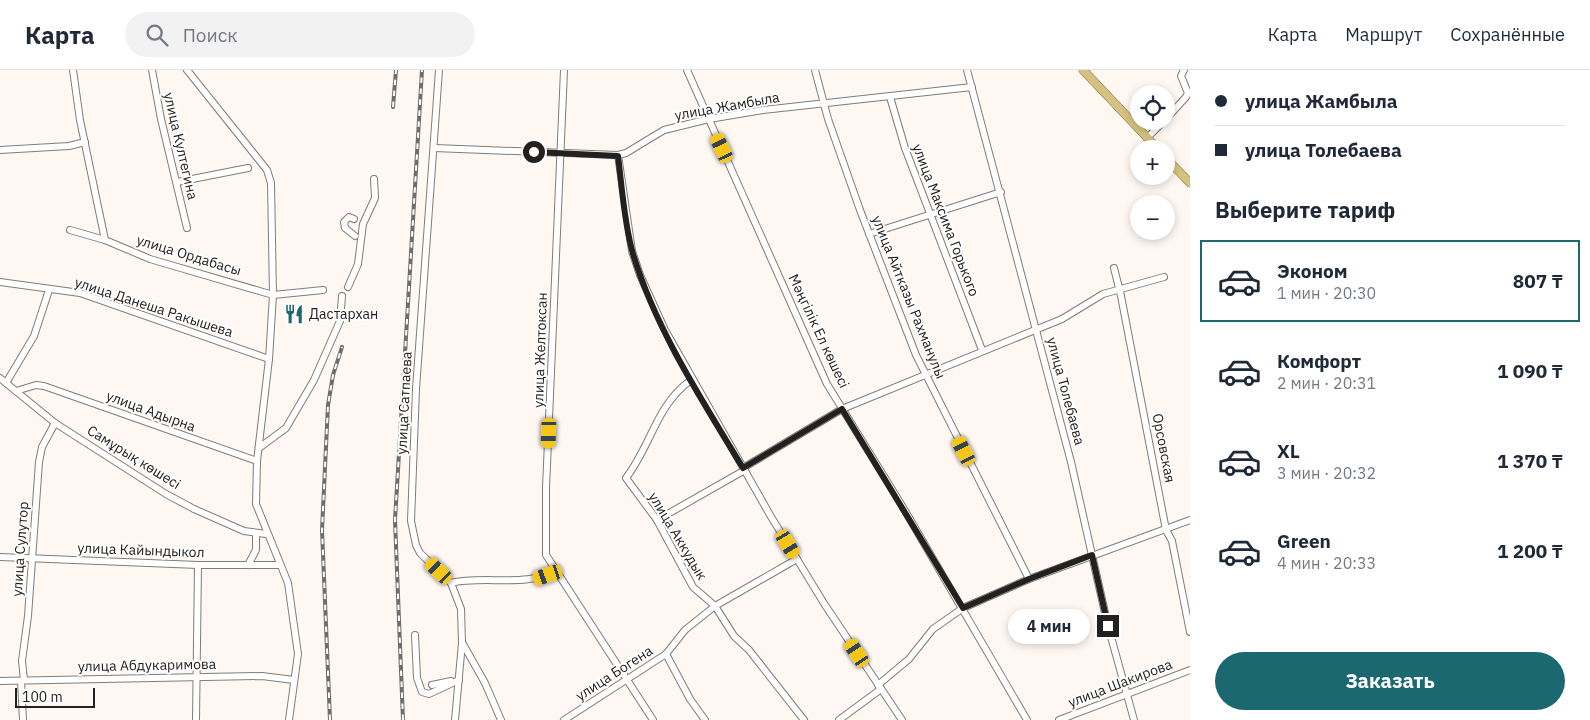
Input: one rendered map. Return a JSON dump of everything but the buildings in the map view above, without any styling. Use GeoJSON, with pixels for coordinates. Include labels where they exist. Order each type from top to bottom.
{"type":"FeatureCollection","features":[{"type":"Feature","properties":{"kind":"main road"},"geometry":{"type":"LineString","coordinates":[[1084,70],[1147,138]]}},
{"type":"Feature","properties":{"kind":"main road"},"geometry":{"type":"LineString","coordinates":[[1175,167],[1190,182]]}},
{"type":"Feature","properties":{"kind":"street"},"geometry":{"type":"LineString","coordinates":[[74,70],[85,142],[105,240]]}},
{"type":"Feature","properties":{"kind":"street","name":"улица Култегина"},"geometry":{"type":"LineString","coordinates":[[152,70],[161,119],[187,228]]}},
{"type":"Feature","properties":{"kind":"street"},"geometry":{"type":"LineString","coordinates":[[187,70],[267,170],[271,183],[273,295],[269,359],[257,461],[256,504],[266,534],[288,583],[298,654],[289,720]]}},
{"type":"Feature","properties":{"kind":"street","name":"улица Сатпаева"},"geometry":{"type":"LineString","coordinates":[[439,70],[416,389],[411,521],[416,545],[420,553],[451,583],[461,609],[462,643],[455,720]]}},
{"type":"Feature","properties":{"kind":"street","name":"улица Желтоксан"},"geometry":{"type":"LineString","coordinates":[[564,70],[546,488],[546,555],[653,720]]}},
{"type":"Feature","properties":{"kind":"street","name":"Мәңгілік Ел көшесі"},"geometry":{"type":"LineString","coordinates":[[687,70],[814,355],[842,409],[963,608],[1027,720]]}},
{"type":"Feature","properties":{"kind":"street","name":"улица Айтказы Рахманулы"},"geometry":{"type":"LineString","coordinates":[[815,70],[823,104],[906,333],[1029,579]]}},
{"type":"Feature","properties":{"kind":"street","name":"улица Толебаева"},"geometry":{"type":"LineString","coordinates":[[967,70],[1001,192],[1071,462],[1092,555],[1134,720]]}},
{"type":"Feature","properties":{"kind":"street"},"geometry":{"type":"LineString","coordinates":[[1175,110],[1188,96],[1181,76],[1184,70]]}},
{"type":"Feature","properties":{"kind":"street","name":"улица Жамбыла"},"geometry":{"type":"LineString","coordinates":[[618,156],[664,130],[709,119],[972,87]]}},
{"type":"Feature","properties":{"kind":"street","name":"улица Максима Горького"},"geometry":{"type":"LineString","coordinates":[[890,97],[903,140],[982,350]]}},
{"type":"Feature","properties":{"kind":"street"},"geometry":{"type":"LineString","coordinates":[[1147,138],[1155,130]]}},
{"type":"Feature","properties":{"kind":"street"},"geometry":{"type":"LineString","coordinates":[[0,150],[69,146],[85,142]]}},
{"type":"Feature","properties":{"kind":"street"},"geometry":{"type":"LineString","coordinates":[[434,148],[618,156],[632,251],[637,267],[665,330],[692,380],[797,559],[902,720]]}},
{"type":"Feature","properties":{"kind":"street"},"geometry":{"type":"LineString","coordinates":[[177,182],[248,168]]}},
{"type":"Feature","properties":{"kind":"street"},"geometry":{"type":"LineString","coordinates":[[348,287],[358,264],[363,224],[375,198],[374,179]]}},
{"type":"Feature","properties":{"kind":"street"},"geometry":{"type":"LineString","coordinates":[[869,234],[1001,192]]}},
{"type":"Feature","properties":{"kind":"street"},"geometry":{"type":"LineString","coordinates":[[354,220],[349,217],[344,222],[345,228],[355,236]]}},
{"type":"Feature","properties":{"kind":"street","name":"улица Ордабасы"},"geometry":{"type":"LineString","coordinates":[[70,230],[105,240],[150,259],[273,295]]}},
{"type":"Feature","properties":{"kind":"street","name":"Орсовская"},"geometry":{"type":"LineString","coordinates":[[1114,268],[1166,530],[1172,540],[1190,632]]}},
{"type":"Feature","properties":{"kind":"street"},"geometry":{"type":"LineString","coordinates":[[657,520],[842,409],[982,350],[1062,319],[1086,302],[1119,288],[1164,277]]}},
{"type":"Feature","properties":{"kind":"street","name":"улица Данеша Ракышева"},"geometry":{"type":"LineString","coordinates":[[0,282],[80,293],[269,359]]}},
{"type":"Feature","properties":{"kind":"street"},"geometry":{"type":"LineString","coordinates":[[6,382],[34,336],[49,290]]}},
{"type":"Feature","properties":{"kind":"street"},"geometry":{"type":"LineString","coordinates":[[273,295],[323,290]]}},
{"type":"Feature","properties":{"kind":"street"},"geometry":{"type":"LineString","coordinates":[[259,448],[286,428],[314,380],[340,321],[342,296]]}},
{"type":"Feature","properties":{"kind":"street","name":"Самұрық көшесі"},"geometry":{"type":"LineString","coordinates":[[0,378],[55,423],[194,509],[244,531],[266,534]]}},
{"type":"Feature","properties":{"kind":"street","name":"улица Аккудык"},"geometry":{"type":"LineString","coordinates":[[692,380],[672,396],[663,409],[640,459],[626,478],[657,520],[693,587],[716,606],[734,636],[749,650],[804,720]]}},
{"type":"Feature","properties":{"kind":"street","name":"улица Адырна"},"geometry":{"type":"LineString","coordinates":[[16,391],[36,385],[257,461]]}},
{"type":"Feature","properties":{"kind":"street","name":"улица Сулутор"},"geometry":{"type":"LineString","coordinates":[[23,720],[22,661],[39,462],[42,447],[55,423]]}},
{"type":"Feature","properties":{"kind":"street"},"geometry":{"type":"LineString","coordinates":[[839,720],[880,687],[909,659],[934,629],[963,608],[1029,579],[1190,520]]}},
{"type":"Feature","properties":{"kind":"street"},"geometry":{"type":"LineString","coordinates":[[248,565],[256,550],[256,534]]}},
{"type":"Feature","properties":{"kind":"street","name":"улица Кайындыкол"},"geometry":{"type":"LineString","coordinates":[[0,557],[198,565],[280,565]]}},
{"type":"Feature","properties":{"kind":"street","name":"улица Богена"},"geometry":{"type":"LineString","coordinates":[[564,720],[666,654],[685,630],[716,606],[797,559]]}},
{"type":"Feature","properties":{"kind":"street"},"geometry":{"type":"LineString","coordinates":[[196,720],[198,565]]}},
{"type":"Feature","properties":{"kind":"street"},"geometry":{"type":"LineString","coordinates":[[451,583],[465,579],[538,578],[555,570]]}},
{"type":"Feature","properties":{"kind":"street"},"geometry":{"type":"LineString","coordinates":[[415,634],[419,687],[426,695],[434,688]]}},
{"type":"Feature","properties":{"kind":"street"},"geometry":{"type":"LineString","coordinates":[[462,643],[485,683],[501,720]]}},
{"type":"Feature","properties":{"kind":"street"},"geometry":{"type":"LineString","coordinates":[[666,654],[690,699],[705,720]]}},
{"type":"Feature","properties":{"kind":"street","name":"улица Шакирова"},"geometry":{"type":"LineString","coordinates":[[1059,720],[1190,670]]}},
{"type":"Feature","properties":{"kind":"street","name":"улица Абдукаримова"},"geometry":{"type":"LineString","coordinates":[[0,681],[262,676],[294,680]]}},
{"type":"Feature","properties":{"kind":"street"},"geometry":{"type":"LineString","coordinates":[[419,687],[434,688],[459,680]]}},
{"type":"Feature","properties":{"kind":"railway"},"geometry":{"type":"LineString","coordinates":[[393,107],[396,70]]}},
{"type":"Feature","properties":{"kind":"railway"},"geometry":{"type":"LineString","coordinates":[[403,720],[395,520],[422,70]]}},
{"type":"Feature","properties":{"kind":"railway"},"geometry":{"type":"LineString","coordinates":[[330,720],[322,530],[328,405],[333,375],[342,347]]}},
{"type":"Feature","properties":{"kind":"place","name":"Дастархан"},"geometry":{"type":"Point","coordinates":[294,314]}},
{"type":"Feature","properties":{"kind":"route"},"geometry":{"type":"LineString","coordinates":[[534,152],[588,153],[618,156],[632,251],[640,275],[680,360],[743,468],[822,419],[842,409],[963,608],[1029,579],[1092,555],[1108,626]]}}]}
